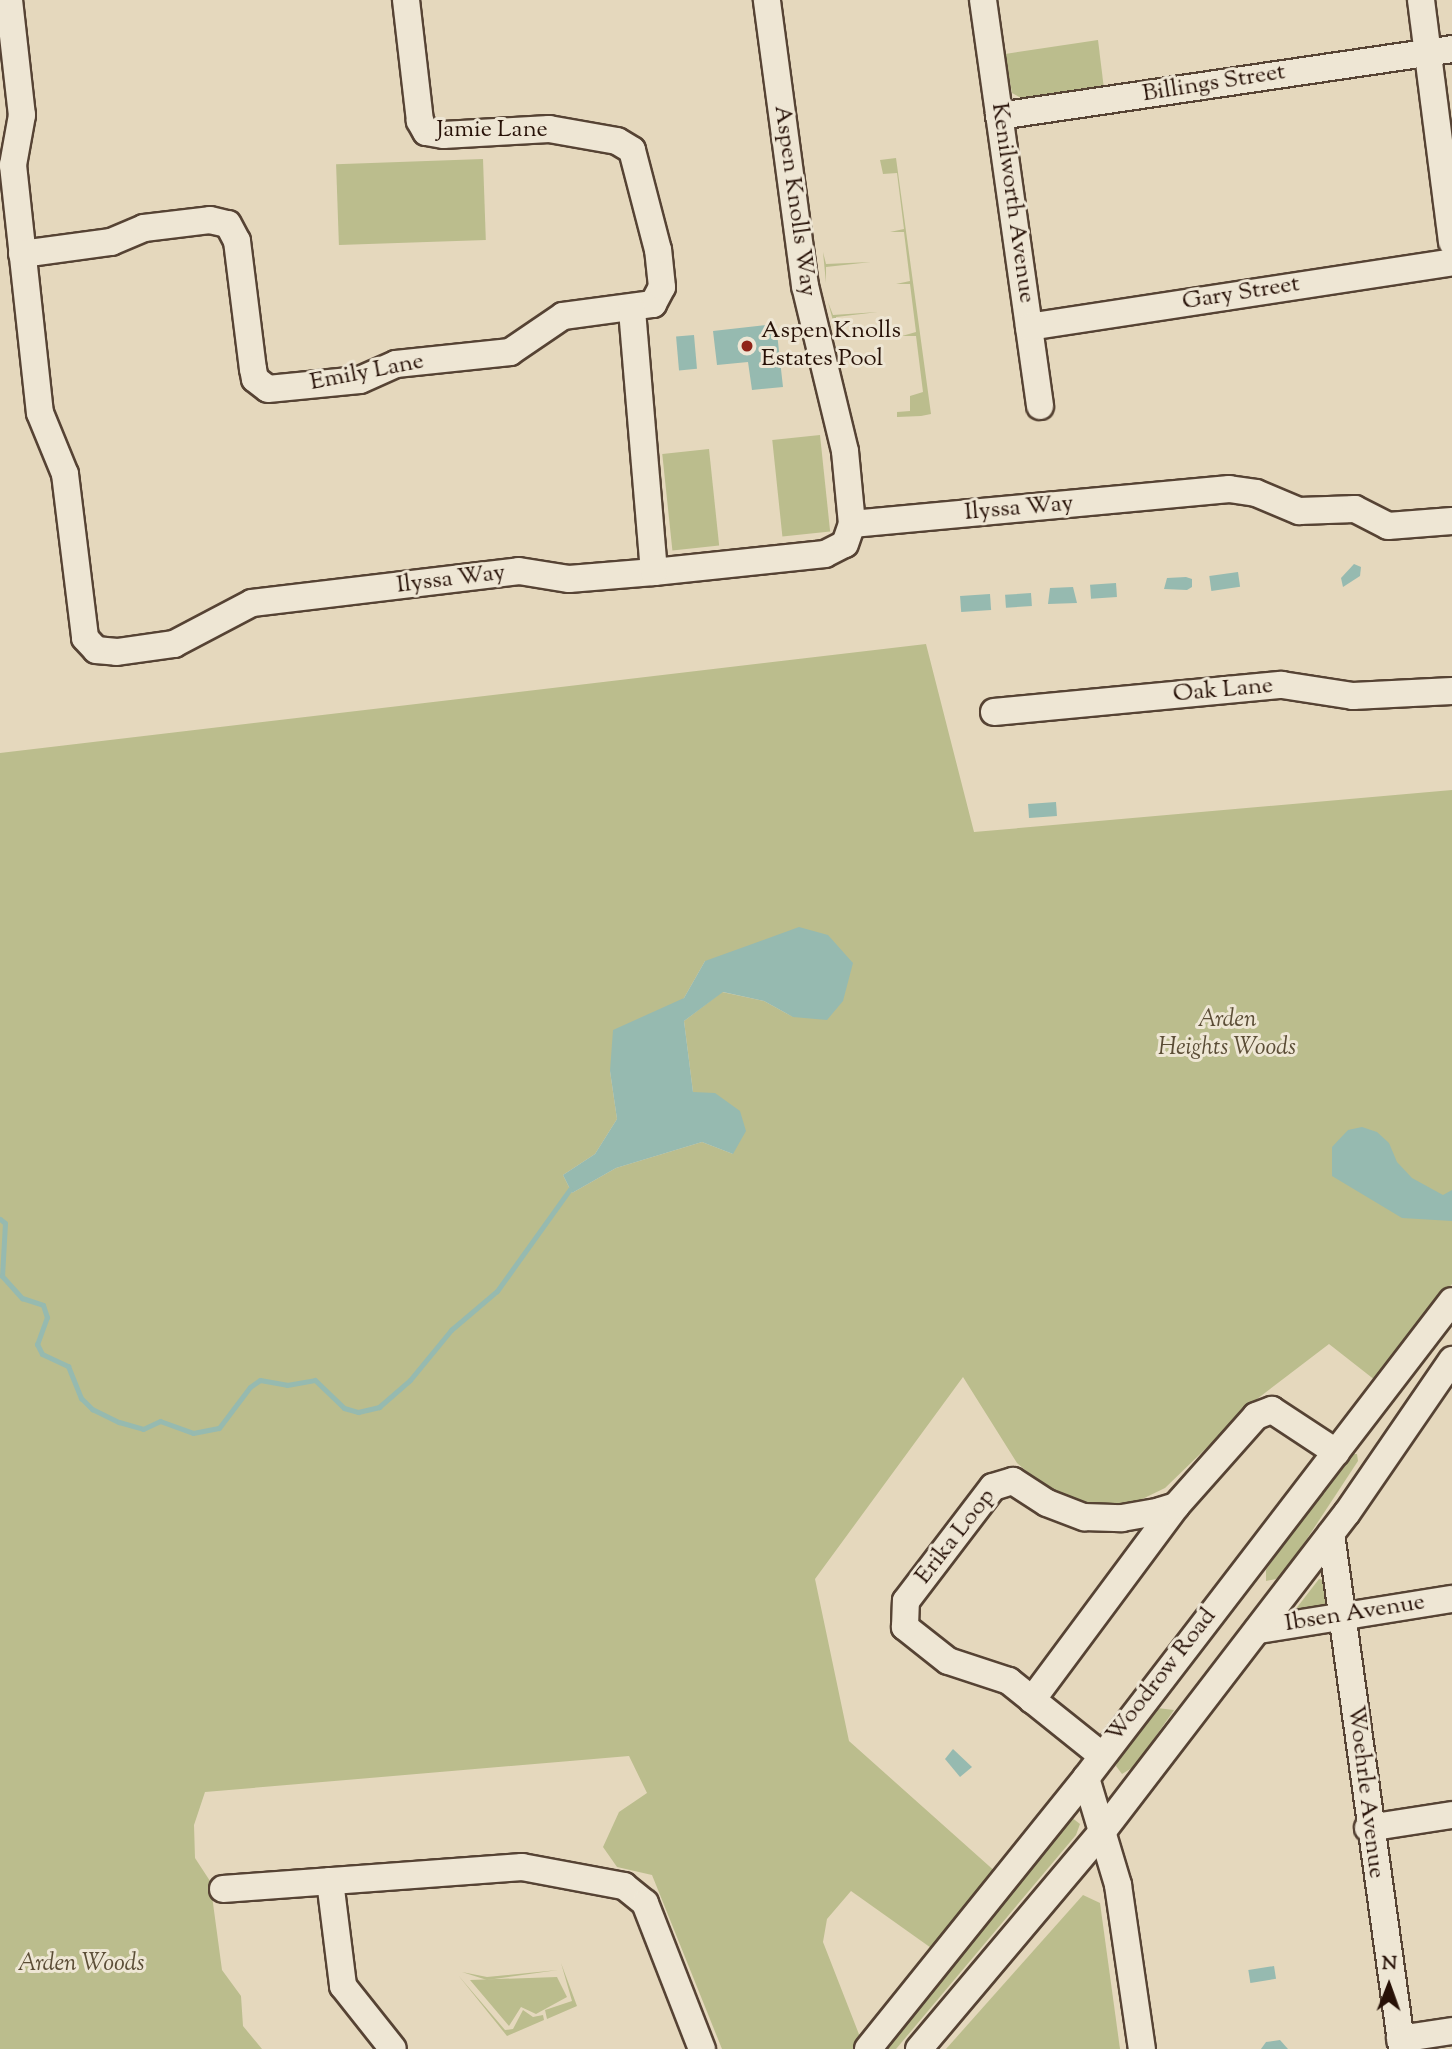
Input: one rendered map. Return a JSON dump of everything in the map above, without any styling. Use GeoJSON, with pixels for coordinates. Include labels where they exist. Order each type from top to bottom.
{"type":"FeatureCollection","features":[{"type":"Feature","properties":{"kind":"street","name":"Ilyssa Way"},"geometry":{"type":"LineString","coordinates":[[9,0],[22,115],[13,164],[40,413],[65,474],[82,626],[87,643],[96,650],[130,651],[174,644],[252,603],[519,571],[569,579],[825,554],[845,544],[852,524],[1229,489],[1256,493],[1299,511],[1355,509],[1388,526],[1452,521]]}},
{"type":"Feature","properties":{"kind":"street","name":"Jamie Lane"},"geometry":{"type":"LineString","coordinates":[[406,0],[422,127],[443,135],[549,130],[624,144],[636,158],[656,240],[662,287]]}},
{"type":"Feature","properties":{"kind":"street","name":"Aspen Knolls Way"},"geometry":{"type":"LineString","coordinates":[[766,0],[804,286],[845,451],[852,524]]}},
{"type":"Feature","properties":{"kind":"street","name":"Kenilworth Avenue"},"geometry":{"type":"LineString","coordinates":[[983,0],[1040,406]]}},
{"type":"Feature","properties":{"kind":"street"},"geometry":{"type":"LineString","coordinates":[[1421,0],[1441,50],[1452,242]]}},
{"type":"Feature","properties":{"kind":"street","name":"Billings Street"},"geometry":{"type":"LineString","coordinates":[[999,116],[1441,50]]}},
{"type":"Feature","properties":{"kind":"street","name":"Emily Lane"},"geometry":{"type":"LineString","coordinates":[[22,254],[111,242],[144,228],[210,220],[228,223],[237,241],[255,379],[268,389],[360,380],[396,364],[510,352],[563,316],[632,310],[653,304],[662,287]]}},
{"type":"Feature","properties":{"kind":"street","name":"Gary Street"},"geometry":{"type":"LineString","coordinates":[[1029,327],[1452,262]]}},
{"type":"Feature","properties":{"kind":"street"},"geometry":{"type":"LineString","coordinates":[[632,310],[654,572]]}},
{"type":"Feature","properties":{"kind":"street","name":"Oak Lane"},"geometry":{"type":"LineString","coordinates":[[994,712],[1282,685],[1364,697],[1452,691]]}},
{"type":"Feature","properties":{"kind":"street","name":"Woodrow Road"},"geometry":{"type":"LineString","coordinates":[[868,2049],[1086,1778],[1100,1754],[1416,1352],[1452,1301]]}},
{"type":"Feature","properties":{"kind":"street"},"geometry":{"type":"LineString","coordinates":[[1416,1352],[1452,1359]]}},
{"type":"Feature","properties":{"kind":"street","name":"Woodrow Road"},"geometry":{"type":"LineString","coordinates":[[919,2049],[1102,1832],[1331,1534],[1452,1359]]}},
{"type":"Feature","properties":{"kind":"street"},"geometry":{"type":"LineString","coordinates":[[1032,1700],[1176,1506],[1264,1411],[1280,1412],[1336,1452]]}},
{"type":"Feature","properties":{"kind":"street","name":"Erika Loop"},"geometry":{"type":"LineString","coordinates":[[1100,1754],[1009,1681],[948,1661],[911,1634],[902,1619],[906,1601],[999,1482],[1013,1481],[1047,1503],[1084,1517],[1136,1516],[1176,1506]]}},
{"type":"Feature","properties":{"kind":"street","name":"Woehrle Avenue"},"geometry":{"type":"LineString","coordinates":[[1331,1534],[1368,1828],[1401,2044]]}},
{"type":"Feature","properties":{"kind":"street","name":"Ibsen Avenue"},"geometry":{"type":"LineString","coordinates":[[1258,1630],[1452,1599]]}},
{"type":"Feature","properties":{"kind":"street"},"geometry":{"type":"LineString","coordinates":[[1086,1778],[1118,1885],[1142,2049]]}},
{"type":"Feature","properties":{"kind":"street"},"geometry":{"type":"LineString","coordinates":[[1368,1828],[1452,1815]]}},
{"type":"Feature","properties":{"kind":"street"},"geometry":{"type":"LineString","coordinates":[[223,1889],[522,1867],[624,1886],[645,1903],[702,2049]]}},
{"type":"Feature","properties":{"kind":"street"},"geometry":{"type":"LineString","coordinates":[[330,1881],[343,1986],[393,2049]]}},
{"type":"Feature","properties":{"kind":"street"},"geometry":{"type":"LineString","coordinates":[[1401,2044],[1452,2031]]}},
{"type":"Feature","properties":{"kind":"green space"},"geometry":{"type":"Polygon","coordinates":[[[1098,40],[1104,89],[1023,99],[1012,93],[1005,54],[1098,40]]]}},
{"type":"Feature","properties":{"kind":"green space"},"geometry":{"type":"Polygon","coordinates":[[[896,158],[931,414],[921,416],[897,417],[897,412],[910,411],[910,396],[923,392],[916,336],[902,336],[916,332],[910,284],[896,284],[910,281],[904,232],[890,232],[904,229],[897,173],[883,174],[880,160],[896,158]]]}},
{"type":"Feature","properties":{"kind":"green space"},"geometry":{"type":"Polygon","coordinates":[[[483,159],[486,240],[339,245],[336,164],[483,159]]]}},
{"type":"Feature","properties":{"kind":"green space"},"geometry":{"type":"Polygon","coordinates":[[[823,252],[826,264],[871,262],[826,267],[826,283],[823,252]]]}},
{"type":"Feature","properties":{"kind":"green space"},"geometry":{"type":"Polygon","coordinates":[[[828,302],[833,315],[878,312],[836,317],[836,332],[828,302]]]}},
{"type":"Feature","properties":{"kind":"green space"},"geometry":{"type":"Polygon","coordinates":[[[820,435],[830,531],[782,536],[772,440],[820,435]]]}},
{"type":"Feature","properties":{"kind":"green space"},"geometry":{"type":"Polygon","coordinates":[[[709,449],[719,545],[672,550],[662,454],[709,449]]]}},
{"type":"Feature","properties":{"kind":"green space"},"geometry":{"type":"Polygon","coordinates":[[[926,644],[974,832],[1452,790],[1452,1284],[1380,1384],[1329,1344],[1257,1399],[1165,1488],[1134,1503],[1075,1503],[1041,1484],[1017,1463],[963,1377],[815,1579],[849,1741],[998,1874],[941,1955],[851,1891],[827,1919],[823,1942],[862,2042],[856,2049],[722,2049],[652,1875],[617,1867],[603,1847],[619,1812],[647,1793],[629,1756],[205,1792],[194,1825],[195,1858],[210,1881],[222,1970],[241,1996],[243,2026],[262,2049],[0,2049],[0,753],[926,644]],[[705,961],[684,998],[610,1071],[617,1119],[595,1154],[563,1175],[572,1193],[616,1168],[702,1142],[733,1154],[693,1092],[684,1021],[722,992],[764,1001],[793,1017],[705,961]]]}},
{"type":"Feature","properties":{"kind":"green space"},"geometry":{"type":"Polygon","coordinates":[[[1352,1454],[1357,1454],[1358,1461],[1291,1563],[1276,1579],[1266,1581],[1266,1570],[1289,1535],[1352,1454]]]}},
{"type":"Feature","properties":{"kind":"green space"},"geometry":{"type":"Polygon","coordinates":[[[1319,1579],[1327,1581],[1330,1605],[1301,1617],[1295,1610],[1319,1579]]]}},
{"type":"Feature","properties":{"kind":"green space"},"geometry":{"type":"Polygon","coordinates":[[[1157,1708],[1174,1710],[1135,1766],[1122,1774],[1116,1766],[1120,1755],[1157,1708]]]}},
{"type":"Feature","properties":{"kind":"green space"},"geometry":{"type":"Polygon","coordinates":[[[1071,1817],[1080,1824],[1076,1835],[896,2049],[885,2049],[1071,1817]]]}},
{"type":"Feature","properties":{"kind":"green space"},"geometry":{"type":"Polygon","coordinates":[[[1083,1895],[1100,1903],[1120,2049],[946,2049],[1083,1895]]]}},
{"type":"Feature","properties":{"kind":"green space"},"geometry":{"type":"Polygon","coordinates":[[[561,1963],[577,2006],[547,2019],[545,2010],[572,2001],[561,1963]]]}},
{"type":"Feature","properties":{"kind":"green space"},"geometry":{"type":"Polygon","coordinates":[[[558,1970],[487,1980],[462,1972],[487,1977],[558,1970]]]}},
{"type":"Feature","properties":{"kind":"green space"},"geometry":{"type":"Polygon","coordinates":[[[458,1975],[505,2030],[513,2029],[523,2010],[533,2017],[543,2015],[544,2020],[507,2036],[458,1975]]]}},
{"type":"Feature","properties":{"kind":"green space"},"geometry":{"type":"Polygon","coordinates":[[[557,1977],[567,1997],[536,2014],[521,2007],[509,2026],[470,1980],[557,1977]]]}},
{"type":"Feature","properties":{"kind":"water","name":"Aspen Knolls Estates Pool"},"geometry":{"type":"Polygon","coordinates":[[[776,324],[783,387],[752,390],[748,362],[717,365],[713,331],[776,324]]]}},
{"type":"Feature","properties":{"kind":"water"},"geometry":{"type":"Polygon","coordinates":[[[694,335],[697,369],[679,370],[676,337],[694,335]]]}},
{"type":"Feature","properties":{"kind":"water"},"geometry":{"type":"Polygon","coordinates":[[[1354,564],[1361,567],[1360,576],[1343,587],[1341,578],[1354,564]]]}},
{"type":"Feature","properties":{"kind":"water"},"geometry":{"type":"Polygon","coordinates":[[[1238,572],[1240,587],[1211,591],[1209,576],[1238,572]]]}},
{"type":"Feature","properties":{"kind":"water"},"geometry":{"type":"Polygon","coordinates":[[[1167,578],[1192,579],[1192,587],[1187,590],[1164,589],[1167,578]]]}},
{"type":"Feature","properties":{"kind":"water"},"geometry":{"type":"Polygon","coordinates":[[[1116,583],[1117,597],[1091,599],[1090,585],[1116,583]]]}},
{"type":"Feature","properties":{"kind":"water"},"geometry":{"type":"Polygon","coordinates":[[[1073,587],[1077,603],[1048,604],[1050,588],[1073,587]]]}},
{"type":"Feature","properties":{"kind":"water"},"geometry":{"type":"Polygon","coordinates":[[[1031,593],[1032,606],[1006,608],[1005,595],[1031,593]]]}},
{"type":"Feature","properties":{"kind":"water"},"geometry":{"type":"Polygon","coordinates":[[[990,594],[991,610],[961,612],[960,596],[990,594]]]}},
{"type":"Feature","properties":{"kind":"water"},"geometry":{"type":"Polygon","coordinates":[[[1056,802],[1057,816],[1029,818],[1028,804],[1056,802]]]}},
{"type":"Feature","properties":{"kind":"water"},"geometry":{"type":"Polygon","coordinates":[[[799,927],[828,935],[853,963],[843,1001],[827,1020],[793,1017],[764,1001],[723,992],[684,1021],[693,1092],[715,1093],[740,1111],[746,1131],[733,1154],[702,1142],[616,1168],[572,1193],[563,1175],[595,1154],[617,1119],[610,1071],[613,1030],[684,998],[705,961],[799,927]]]}},
{"type":"Feature","properties":{"kind":"water"},"geometry":{"type":"Polygon","coordinates":[[[1362,1127],[1377,1132],[1389,1143],[1397,1162],[1412,1178],[1443,1195],[1452,1190],[1452,1221],[1402,1218],[1332,1176],[1332,1147],[1348,1130],[1362,1127]]]}},
{"type":"Feature","properties":{"kind":"water"},"geometry":{"type":"Polygon","coordinates":[[[953,1749],[972,1767],[960,1777],[945,1759],[953,1749]]]}},
{"type":"Feature","properties":{"kind":"water"},"geometry":{"type":"Polygon","coordinates":[[[1274,1966],[1276,1979],[1250,1983],[1248,1970],[1274,1966]]]}},
{"type":"Feature","properties":{"kind":"water"},"geometry":{"type":"Polygon","coordinates":[[[1280,2040],[1288,2049],[1261,2049],[1266,2042],[1280,2040]]]}},
{"type":"Feature","properties":{"kind":"waterway"},"geometry":{"type":"LineString","coordinates":[[0,1219],[5,1223],[2,1276],[22,1298],[43,1305],[47,1317],[37,1344],[42,1354],[68,1366],[81,1398],[92,1409],[119,1422],[143,1429],[160,1421],[193,1433],[219,1428],[250,1387],[260,1380],[287,1385],[315,1380],[344,1408],[358,1412],[379,1407],[410,1380],[451,1330],[497,1291],[570,1189]]}},
{"type":"Feature","properties":{"kind":"place","name":"Aspen Knolls Estates Pool"},"geometry":{"type":"Point","coordinates":[747,346]}},
{"type":"Feature","properties":{"kind":"park label","name":"Arden Heights Woods"},"geometry":{"type":"Point","coordinates":[1227,1035]}},
{"type":"Feature","properties":{"kind":"park label","name":"Arden Woods"},"geometry":{"type":"Point","coordinates":[81,1965]}}]}
